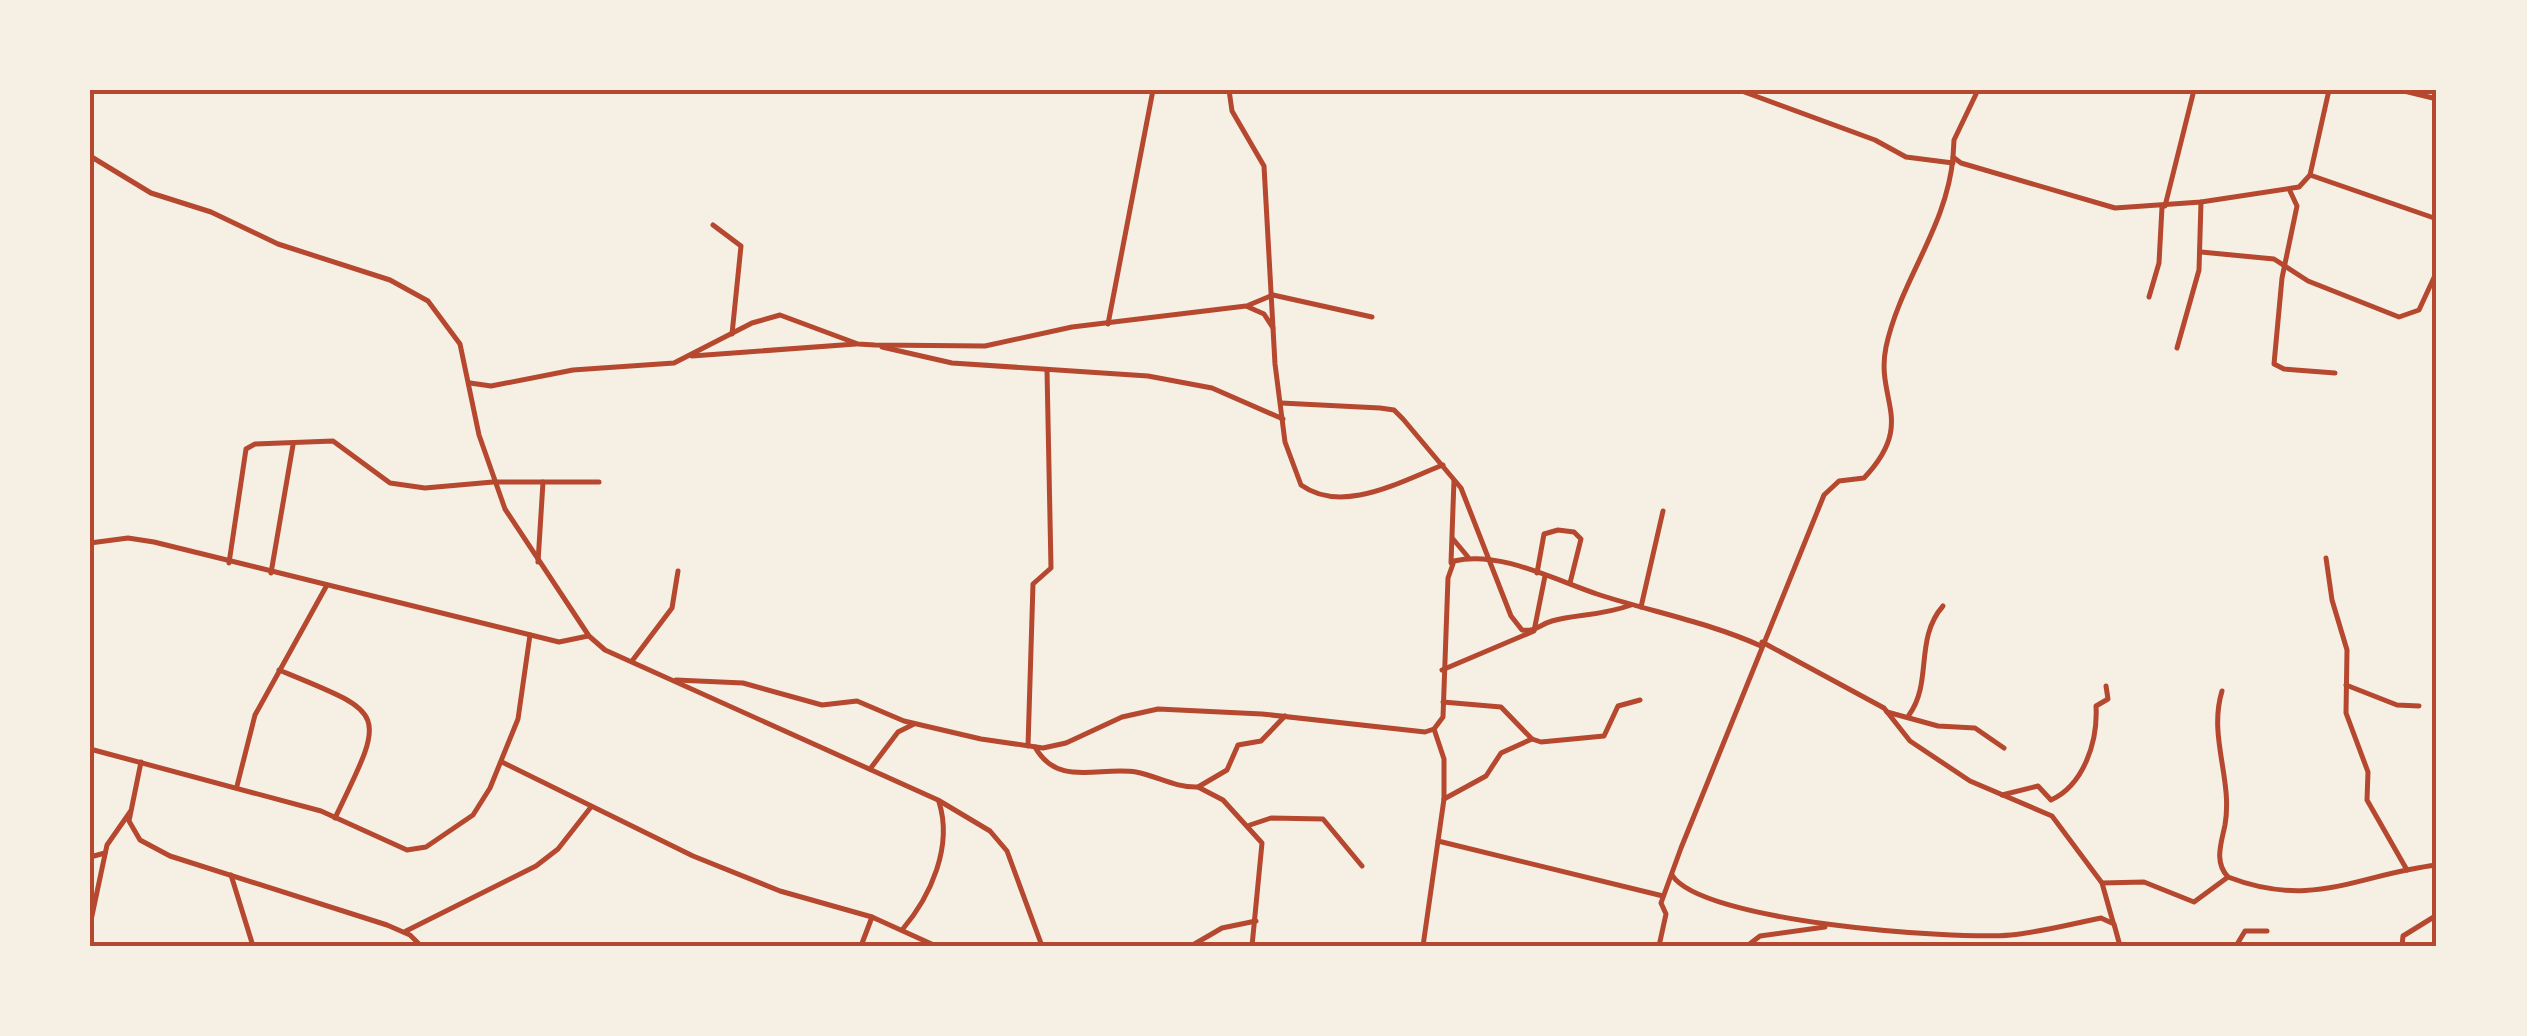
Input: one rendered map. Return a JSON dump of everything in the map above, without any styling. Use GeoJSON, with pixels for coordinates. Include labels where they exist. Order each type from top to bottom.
{"type":"FeatureCollection","features":[{"type":"Feature","properties":{"kind":"street"},"geometry":{"type":"LineString","coordinates":[[1108,324],[1153,90]]}},
{"type":"Feature","properties":{"kind":"street"},"geometry":{"type":"LineString","coordinates":[[1229,90],[1232,111],[1264,166],[1280,403],[1292,467],[1302,485],[1331,499],[1362,494],[1443,464]]}},
{"type":"Feature","properties":{"kind":"street"},"geometry":{"type":"LineString","coordinates":[[1739,90],[1875,140],[1906,156],[1953,160],[1980,172],[2115,208],[2290,192],[2310,175],[2329,90]]}},
{"type":"Feature","properties":{"kind":"street"},"geometry":{"type":"LineString","coordinates":[[1659,946],[1666,916],[1661,905],[1664,896],[1824,496],[1839,480],[1864,478],[1888,442],[1893,410],[1883,363],[1888,340],[1942,215],[1954,140],[1978,90]]}},
{"type":"Feature","properties":{"kind":"street"},"geometry":{"type":"LineString","coordinates":[[2148,297],[2159,262],[2164,206],[2194,90]]}},
{"type":"Feature","properties":{"kind":"street"},"geometry":{"type":"LineString","coordinates":[[2400,90],[2437,99]]}},
{"type":"Feature","properties":{"kind":"street"},"geometry":{"type":"LineString","coordinates":[[90,156],[151,193],[211,212],[278,244],[414,291],[428,301],[454,331],[474,396],[493,482],[538,562],[589,636],[606,650],[938,800],[990,831],[1007,852],[1042,946]]}},
{"type":"Feature","properties":{"kind":"street"},"geometry":{"type":"LineString","coordinates":[[2310,175],[2437,219]]}},
{"type":"Feature","properties":{"kind":"street"},"geometry":{"type":"LineString","coordinates":[[2290,192],[2298,206],[2274,364],[2284,369],[2335,373]]}},
{"type":"Feature","properties":{"kind":"street"},"geometry":{"type":"LineString","coordinates":[[2177,348],[2201,252],[2201,202]]}},
{"type":"Feature","properties":{"kind":"street"},"geometry":{"type":"LineString","coordinates":[[712,225],[741,246],[732,334]]}},
{"type":"Feature","properties":{"kind":"street"},"geometry":{"type":"LineString","coordinates":[[2201,252],[2264,256],[2383,313],[2404,318],[2419,310],[2437,272]]}},
{"type":"Feature","properties":{"kind":"street"},"geometry":{"type":"LineString","coordinates":[[689,356],[858,344],[985,346],[1040,332],[1246,306],[1273,294],[1372,317]]}},
{"type":"Feature","properties":{"kind":"street"},"geometry":{"type":"LineString","coordinates":[[1246,306],[1264,314],[1273,328]]}},
{"type":"Feature","properties":{"kind":"street"},"geometry":{"type":"LineString","coordinates":[[470,383],[490,386],[573,370],[662,365],[768,317],[787,314],[858,344]]}},
{"type":"Feature","properties":{"kind":"street"},"geometry":{"type":"LineString","coordinates":[[874,345],[952,363],[1148,376],[1212,388],[1283,419]]}},
{"type":"Feature","properties":{"kind":"street"},"geometry":{"type":"LineString","coordinates":[[1047,370],[1051,568],[1033,584],[1031,747],[1042,759],[1066,773],[1138,773],[1198,787],[1223,800],[1250,825],[1262,843],[1252,946]]}},
{"type":"Feature","properties":{"kind":"street"},"geometry":{"type":"LineString","coordinates":[[474,396],[490,386]]}},
{"type":"Feature","properties":{"kind":"street"},"geometry":{"type":"LineString","coordinates":[[1280,403],[1394,410],[1454,476],[1493,562],[1514,622],[1534,632]]}},
{"type":"Feature","properties":{"kind":"street"},"geometry":{"type":"LineString","coordinates":[[228,563],[246,450],[255,444],[334,441],[390,483],[425,488],[493,482],[599,482]]}},
{"type":"Feature","properties":{"kind":"street"},"geometry":{"type":"LineString","coordinates":[[271,573],[293,445]]}},
{"type":"Feature","properties":{"kind":"street"},"geometry":{"type":"LineString","coordinates":[[1434,729],[1442,717],[1454,476]]}},
{"type":"Feature","properties":{"kind":"street"},"geometry":{"type":"LineString","coordinates":[[538,562],[543,482]]}},
{"type":"Feature","properties":{"kind":"street"},"geometry":{"type":"LineString","coordinates":[[1637,606],[1663,510]]}},
{"type":"Feature","properties":{"kind":"street"},"geometry":{"type":"LineString","coordinates":[[1534,632],[1544,534],[1558,530],[1574,532],[1581,539],[1570,584]]}},
{"type":"Feature","properties":{"kind":"street"},"geometry":{"type":"LineString","coordinates":[[1452,536],[1457,549],[1472,560]]}},
{"type":"Feature","properties":{"kind":"street"},"geometry":{"type":"LineString","coordinates":[[90,543],[128,538],[154,542],[559,642],[589,636]]}},
{"type":"Feature","properties":{"kind":"street"},"geometry":{"type":"LineString","coordinates":[[2326,558],[2332,600],[2348,650],[2350,726],[2366,760],[2367,800],[2407,870]]}},
{"type":"Feature","properties":{"kind":"street"},"geometry":{"type":"LineString","coordinates":[[1452,566],[1472,560],[1493,562],[1698,622],[1762,644],[1887,712],[1938,726],[1975,728],[2004,748]]}},
{"type":"Feature","properties":{"kind":"street"},"geometry":{"type":"LineString","coordinates":[[632,661],[672,608],[678,571]]}},
{"type":"Feature","properties":{"kind":"street"},"geometry":{"type":"LineString","coordinates":[[237,786],[248,733],[327,585]]}},
{"type":"Feature","properties":{"kind":"street"},"geometry":{"type":"LineString","coordinates":[[1442,670],[1556,620],[1601,616],[1637,606]]}},
{"type":"Feature","properties":{"kind":"street"},"geometry":{"type":"LineString","coordinates":[[1909,715],[1919,690],[1927,628],[1943,606]]}},
{"type":"Feature","properties":{"kind":"street"},"geometry":{"type":"LineString","coordinates":[[90,749],[237,786],[336,818],[406,850],[426,847],[473,815],[502,762],[518,719],[530,635]]}},
{"type":"Feature","properties":{"kind":"street"},"geometry":{"type":"LineString","coordinates":[[279,670],[354,701],[366,712],[370,740],[336,818]]}},
{"type":"Feature","properties":{"kind":"street"},"geometry":{"type":"LineString","coordinates":[[673,680],[743,683],[822,705],[857,700],[916,723],[1031,747],[1066,743],[1122,717],[1158,709],[1434,729]]}},
{"type":"Feature","properties":{"kind":"street"},"geometry":{"type":"LineString","coordinates":[[2346,685],[2397,705],[2419,706]]}},
{"type":"Feature","properties":{"kind":"street"},"geometry":{"type":"LineString","coordinates":[[2002,795],[2038,786],[2051,800],[2072,787],[2092,742],[2096,706],[2108,699],[2106,686]]}},
{"type":"Feature","properties":{"kind":"street"},"geometry":{"type":"LineString","coordinates":[[2222,691],[2216,730],[2228,806],[2219,858],[2228,877]]}},
{"type":"Feature","properties":{"kind":"street"},"geometry":{"type":"LineString","coordinates":[[1442,702],[1501,707],[1532,739],[1542,742],[1604,736],[1618,706],[1640,700]]}},
{"type":"Feature","properties":{"kind":"street"},"geometry":{"type":"LineString","coordinates":[[1887,712],[1900,731],[1938,762],[2052,816],[2102,882],[2120,946]]}},
{"type":"Feature","properties":{"kind":"street"},"geometry":{"type":"LineString","coordinates":[[1198,787],[1227,770],[1238,744],[1262,742],[1284,716]]}},
{"type":"Feature","properties":{"kind":"street"},"geometry":{"type":"LineString","coordinates":[[870,769],[898,732],[916,723]]}},
{"type":"Feature","properties":{"kind":"street"},"geometry":{"type":"LineString","coordinates":[[1424,946],[1444,799],[1444,759],[1434,729]]}},
{"type":"Feature","properties":{"kind":"street"},"geometry":{"type":"LineString","coordinates":[[1444,799],[1486,776],[1501,753],[1532,739]]}},
{"type":"Feature","properties":{"kind":"street"},"geometry":{"type":"LineString","coordinates":[[141,762],[130,811],[130,829],[140,840],[170,856],[404,932],[419,945]]}},
{"type":"Feature","properties":{"kind":"street"},"geometry":{"type":"LineString","coordinates":[[502,762],[591,807],[780,892],[872,917],[936,946]]}},
{"type":"Feature","properties":{"kind":"street"},"geometry":{"type":"LineString","coordinates":[[901,931],[914,915],[944,849],[945,822],[938,800]]}},
{"type":"Feature","properties":{"kind":"street"},"geometry":{"type":"LineString","coordinates":[[404,932],[536,866],[558,849],[591,807]]}},
{"type":"Feature","properties":{"kind":"street"},"geometry":{"type":"LineString","coordinates":[[90,924],[105,854],[130,811]]}},
{"type":"Feature","properties":{"kind":"street"},"geometry":{"type":"LineString","coordinates":[[1250,825],[1271,818],[1323,818],[1362,866]]}},
{"type":"Feature","properties":{"kind":"street"},"geometry":{"type":"LineString","coordinates":[[1438,841],[1664,896]]}},
{"type":"Feature","properties":{"kind":"street"},"geometry":{"type":"LineString","coordinates":[[90,857],[105,854]]}},
{"type":"Feature","properties":{"kind":"street"},"geometry":{"type":"LineString","coordinates":[[2102,882],[2160,886],[2194,902],[2228,877],[2312,891],[2350,887],[2407,870],[2437,866]]}},
{"type":"Feature","properties":{"kind":"street"},"geometry":{"type":"LineString","coordinates":[[231,875],[253,946]]}},
{"type":"Feature","properties":{"kind":"street"},"geometry":{"type":"LineString","coordinates":[[1672,875],[1690,893],[1831,926],[1997,935],[2101,918],[2114,924]]}},
{"type":"Feature","properties":{"kind":"street"},"geometry":{"type":"LineString","coordinates":[[2393,946],[2437,915]]}},
{"type":"Feature","properties":{"kind":"street"},"geometry":{"type":"LineString","coordinates":[[861,946],[872,917]]}},
{"type":"Feature","properties":{"kind":"street"},"geometry":{"type":"LineString","coordinates":[[1191,946],[1222,928],[1256,921]]}},
{"type":"Feature","properties":{"kind":"street"},"geometry":{"type":"LineString","coordinates":[[1746,946],[1760,936],[1831,926]]}},
{"type":"Feature","properties":{"kind":"street"},"geometry":{"type":"LineString","coordinates":[[2236,946],[2245,932],[2267,931]]}},
{"type":"Feature","properties":{"kind":"street"},"geometry":{"type":"LineString","coordinates":[[2402,946],[2403,936]]}}]}
